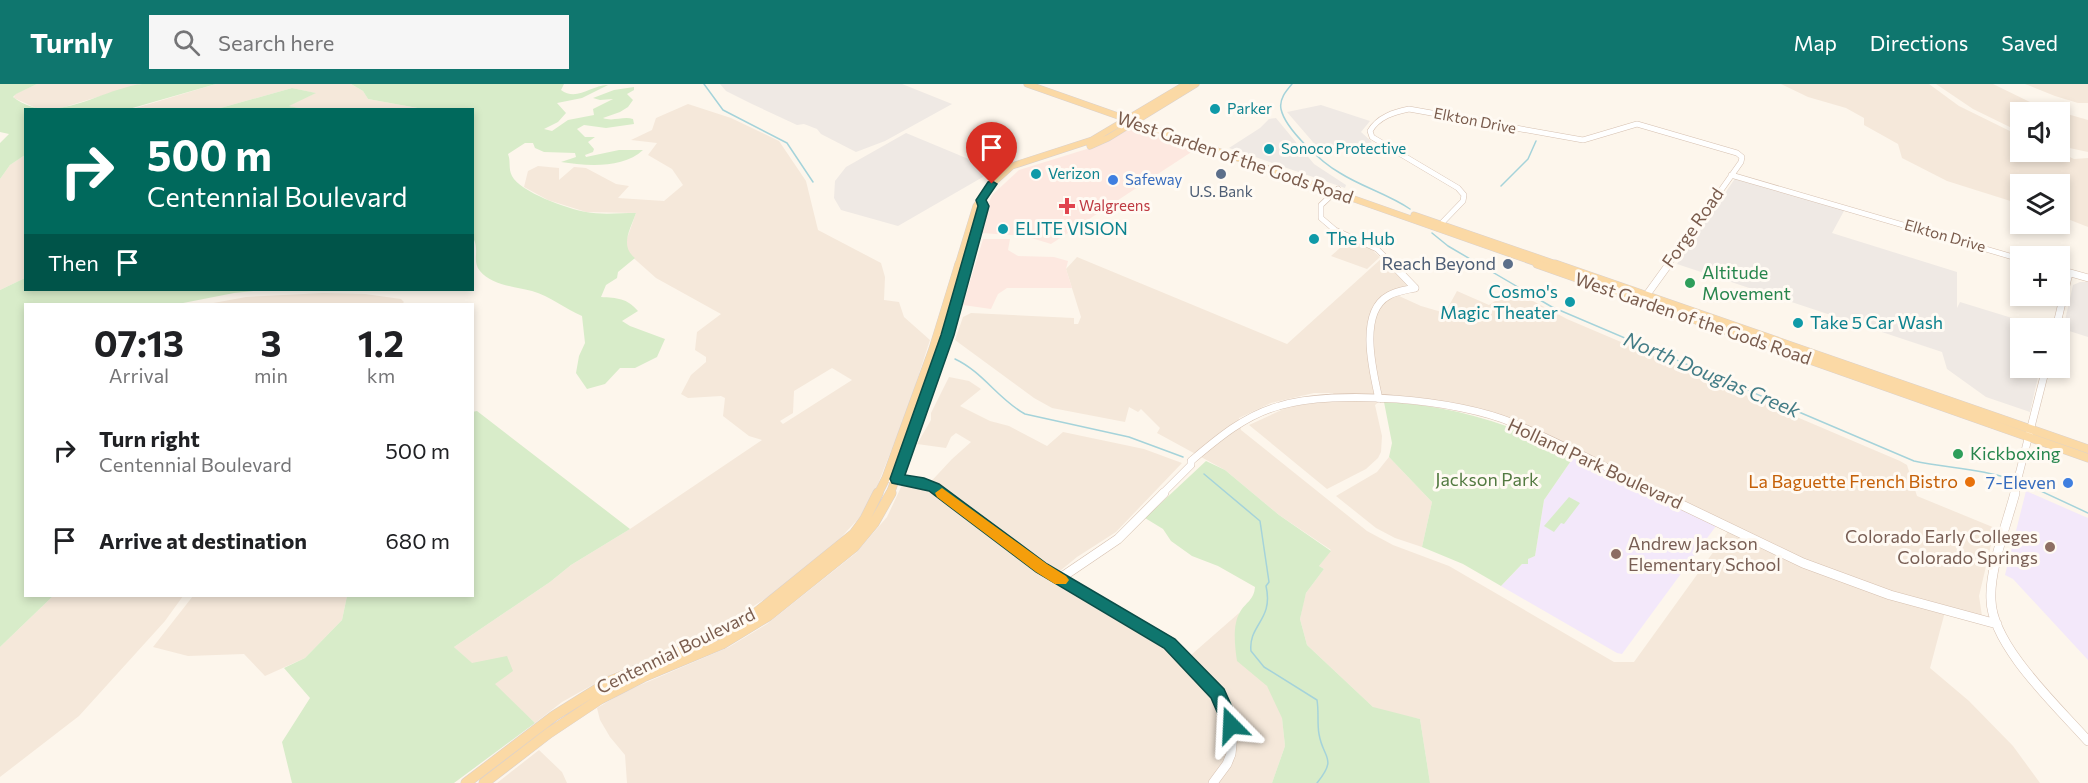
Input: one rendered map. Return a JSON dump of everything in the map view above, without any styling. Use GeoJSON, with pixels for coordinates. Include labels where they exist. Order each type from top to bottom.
{"type":"FeatureCollection","features":[{"type":"Feature","properties":{"kind":"main road","name":"West Garden of the Gods Road"},"geometry":{"type":"LineString","coordinates":[[1028,84],[2030,433],[2088,449]]}},
{"type":"Feature","properties":{"kind":"main road","name":"West Garden of the Gods Road"},"geometry":{"type":"LineString","coordinates":[[1041,84],[1132,120]]}},
{"type":"Feature","properties":{"kind":"main road","name":"Centennial Boulevard"},"geometry":{"type":"LineString","coordinates":[[484,783],[556,727],[594,702],[633,681],[722,644],[771,614],[834,564],[866,534],[884,508],[976,206],[992,184],[1008,171],[1092,145],[1186,84]]}},
{"type":"Feature","properties":{"kind":"main road","name":"Centennial Boulevard"},"geometry":{"type":"LineString","coordinates":[[1132,120],[1196,84]]}},
{"type":"Feature","properties":{"kind":"main road","name":"Centennial Boulevard"},"geometry":{"type":"LineString","coordinates":[[466,783],[547,721],[603,685],[628,672],[717,635],[774,600],[848,540],[866,519],[892,479],[948,335],[983,206],[981,200]]}},
{"type":"Feature","properties":{"kind":"main road","name":"West Garden of the Gods Road"},"geometry":{"type":"LineString","coordinates":[[2030,433],[2088,458]]}},
{"type":"Feature","properties":{"kind":"street","name":"Elkton Drive"},"geometry":{"type":"LineString","coordinates":[[1438,227],[1463,201],[1464,195],[1458,188],[1372,137],[1370,131],[1372,127],[1394,111],[1417,110],[1583,140],[1595,139],[1622,126],[1637,124],[1740,155]]}},
{"type":"Feature","properties":{"kind":"street","name":"Forge Road"},"geometry":{"type":"LineString","coordinates":[[1644,299],[1742,159],[1740,155]]}},
{"type":"Feature","properties":{"kind":"street"},"geometry":{"type":"LineString","coordinates":[[1738,165],[1740,170],[1750,177],[1790,191]]}},
{"type":"Feature","properties":{"kind":"street","name":"Elkton Drive"},"geometry":{"type":"LineString","coordinates":[[1731,175],[2010,256]]}},
{"type":"Feature","properties":{"kind":"street"},"geometry":{"type":"LineString","coordinates":[[1336,191],[1320,208],[1324,222],[1335,230],[1377,249],[1415,288],[1388,296],[1380,302],[1374,313],[1370,349],[1379,399]]}},
{"type":"Feature","properties":{"kind":"street"},"geometry":{"type":"LineString","coordinates":[[2070,273],[2088,279]]}},
{"type":"Feature","properties":{"kind":"street"},"geometry":{"type":"LineString","coordinates":[[2070,283],[2088,279]]}},
{"type":"Feature","properties":{"kind":"street"},"geometry":{"type":"LineString","coordinates":[[2044,378],[1991,584],[1990,601],[1997,624],[2015,655],[2088,741]]}},
{"type":"Feature","properties":{"kind":"street","name":"Holland Park Boulevard"},"geometry":{"type":"LineString","coordinates":[[1059,579],[1118,539],[1191,465],[1197,464],[1202,458],[1201,455],[1228,430],[1277,406],[1317,397],[1379,399],[1440,404],[1475,411],[1511,422],[1812,567],[1900,598],[1997,624]]}},
{"type":"Feature","properties":{"kind":"street"},"geometry":{"type":"LineString","coordinates":[[892,479],[924,483],[934,488],[1033,562],[1169,644],[1218,694],[1228,714],[1233,735],[1231,754],[1213,783]]}},
{"type":"Feature","properties":{"kind":"shaded area"},"geometry":{"type":"Polygon","coordinates":[[[37,84],[141,84],[61,108],[36,108],[14,98],[15,94],[37,84]]]}},
{"type":"Feature","properties":{"kind":"shaded area"},"geometry":{"type":"Polygon","coordinates":[[[216,84],[351,84],[363,91],[368,99],[418,108],[299,108],[288,106],[315,93],[292,88],[221,108],[136,108],[216,84]]]}},
{"type":"Feature","properties":{"kind":"shaded area"},"geometry":{"type":"Polygon","coordinates":[[[720,84],[902,84],[952,104],[885,141],[856,152],[821,134],[817,129],[804,124],[797,125],[726,91],[720,84]]]}},
{"type":"Feature","properties":{"kind":"shaded area"},"geometry":{"type":"Polygon","coordinates":[[[1781,84],[1929,84],[1959,106],[2010,131],[2010,162],[2070,162],[2070,157],[2088,158],[2088,227],[2070,220],[2070,174],[2010,174],[2010,201],[1947,181],[1902,158],[1898,144],[1864,125],[1864,118],[1846,108],[1808,97],[1781,84]]]}},
{"type":"Feature","properties":{"kind":"shaded area"},"geometry":{"type":"Polygon","coordinates":[[[1936,84],[1993,84],[2030,102],[2010,102],[2010,127],[1973,109],[1936,84]]]}},
{"type":"Feature","properties":{"kind":"shaded area"},"geometry":{"type":"Polygon","coordinates":[[[2025,84],[2088,84],[2088,103],[2078,103],[2025,84]]]}},
{"type":"Feature","properties":{"kind":"shaded area"},"geometry":{"type":"Polygon","coordinates":[[[688,104],[731,118],[779,141],[806,181],[818,230],[881,263],[885,277],[884,300],[899,302],[904,317],[930,340],[908,408],[876,489],[860,517],[833,546],[771,595],[727,623],[689,642],[614,673],[562,702],[535,723],[454,647],[550,582],[571,565],[630,529],[762,440],[749,436],[723,416],[725,398],[721,396],[688,398],[681,394],[691,375],[706,362],[706,357],[695,350],[697,332],[721,314],[656,278],[629,254],[625,244],[636,213],[586,212],[548,200],[524,187],[528,171],[538,166],[559,168],[559,180],[574,167],[586,168],[616,184],[629,186],[618,198],[664,201],[683,185],[672,169],[648,155],[657,143],[631,140],[652,130],[656,118],[688,104]],[[832,368],[794,391],[793,413],[780,421],[783,424],[852,380],[832,368]]]}},
{"type":"Feature","properties":{"kind":"shaded area"},"geometry":{"type":"Polygon","coordinates":[[[1321,105],[1370,121],[1361,132],[1372,142],[1325,156],[1287,112],[1321,105]]]}},
{"type":"Feature","properties":{"kind":"shaded area"},"geometry":{"type":"Polygon","coordinates":[[[2070,115],[2088,120],[2088,152],[2070,148],[2070,115]]]}},
{"type":"Feature","properties":{"kind":"shaded area"},"geometry":{"type":"Polygon","coordinates":[[[1276,118],[1314,164],[1346,185],[1345,188],[1229,148],[1260,128],[1269,119],[1276,118]]]}},
{"type":"Feature","properties":{"kind":"shaded area"},"geometry":{"type":"Polygon","coordinates":[[[1131,128],[1140,128],[1196,149],[1051,244],[1025,236],[981,233],[983,217],[992,195],[1019,170],[1103,144],[1131,128]]]}},
{"type":"Feature","properties":{"kind":"shaded area"},"geometry":{"type":"Polygon","coordinates":[[[906,133],[995,170],[898,226],[841,210],[834,198],[835,181],[846,167],[906,133]]]}},
{"type":"Feature","properties":{"kind":"shaded area"},"geometry":{"type":"Polygon","coordinates":[[[24,156],[24,278],[0,290],[0,179],[10,165],[24,156]]]}},
{"type":"Feature","properties":{"kind":"shaded area"},"geometry":{"type":"Polygon","coordinates":[[[1736,177],[1845,209],[1832,233],[1957,272],[1957,308],[1960,302],[2012,318],[2010,318],[2010,378],[2038,378],[2030,412],[1986,397],[1947,369],[1942,352],[1677,264],[1736,177]]]}},
{"type":"Feature","properties":{"kind":"shaded area"},"geometry":{"type":"Polygon","coordinates":[[[983,239],[1010,239],[1008,250],[1018,256],[1054,257],[1068,261],[1066,269],[1072,288],[1007,288],[998,294],[991,309],[963,305],[983,239]]]}},
{"type":"Feature","properties":{"kind":"shaded area"},"geometry":{"type":"Polygon","coordinates":[[[1350,239],[1370,248],[1380,257],[1367,269],[1331,256],[1350,239]]]}},
{"type":"Feature","properties":{"kind":"shaded area"},"geometry":{"type":"Polygon","coordinates":[[[1077,257],[1287,344],[1382,258],[1407,286],[1388,291],[1421,306],[1445,313],[1457,291],[1489,305],[1512,290],[1567,319],[1900,461],[1907,465],[1917,496],[1995,528],[1979,596],[1982,616],[1946,608],[1930,668],[1969,701],[2013,746],[2040,783],[1430,783],[1420,719],[1375,709],[1307,645],[1300,619],[1304,600],[1306,593],[1324,569],[1319,566],[1331,550],[1279,515],[1225,470],[1157,433],[1160,428],[1141,409],[1138,412],[1129,407],[1125,422],[1052,408],[1034,398],[955,340],[963,317],[971,313],[1074,318],[1074,324],[1078,324],[1081,317],[1066,269],[1077,257]],[[1314,393],[1271,403],[1239,418],[1241,430],[1367,531],[1393,545],[1449,566],[1614,662],[1634,662],[1727,533],[1721,519],[1539,431],[1470,406],[1415,397],[1385,396],[1375,405],[1382,436],[1381,452],[1378,458],[1366,469],[1327,489],[1249,425],[1288,407],[1336,400],[1333,393],[1314,393]]]}},
{"type":"Feature","properties":{"kind":"shaded area"},"geometry":{"type":"Polygon","coordinates":[[[2088,282],[2088,337],[2070,331],[2070,318],[2066,318],[2073,285],[2088,282]]]}},
{"type":"Feature","properties":{"kind":"shaded area"},"geometry":{"type":"Polygon","coordinates":[[[323,293],[365,294],[401,299],[404,302],[213,303],[246,297],[323,293]]]}},
{"type":"Feature","properties":{"kind":"shaded area"},"geometry":{"type":"Polygon","coordinates":[[[949,377],[969,381],[981,389],[960,406],[990,421],[1009,426],[1047,446],[1063,432],[1144,449],[1182,463],[1116,532],[1077,557],[1049,580],[1168,651],[1179,661],[1191,655],[1239,613],[1235,640],[1267,686],[1280,698],[1285,746],[1272,783],[627,783],[625,755],[610,737],[600,720],[597,708],[624,692],[729,647],[767,624],[856,553],[887,517],[902,485],[924,489],[971,442],[956,433],[951,437],[946,448],[917,444],[931,420],[931,413],[949,377]]]}},
{"type":"Feature","properties":{"kind":"shaded area","name":"Andrew Jackson Elementary School"},"geometry":{"type":"Polygon","coordinates":[[[1575,455],[1716,526],[1622,654],[1501,586],[1527,559],[1535,556],[1544,500],[1575,455]]]}},
{"type":"Feature","properties":{"kind":"shaded area"},"geometry":{"type":"Polygon","coordinates":[[[1389,457],[1432,502],[1422,547],[1395,538],[1376,528],[1336,496],[1377,472],[1389,457]]]}},
{"type":"Feature","properties":{"kind":"shaded area","name":"Colorado Early Colleges Colorado Springs"},"geometry":{"type":"Polygon","coordinates":[[[2026,491],[2088,518],[2088,660],[2013,579],[2005,575],[2026,491]]]}},
{"type":"Feature","properties":{"kind":"shaded area"},"geometry":{"type":"Polygon","coordinates":[[[52,597],[182,597],[165,621],[79,716],[0,777],[0,647],[52,597]]]}},
{"type":"Feature","properties":{"kind":"shaded area"},"geometry":{"type":"Polygon","coordinates":[[[192,597],[347,597],[342,620],[305,658],[265,676],[244,654],[188,656],[153,647],[192,597]]]}},
{"type":"Feature","properties":{"kind":"shaded area"},"geometry":{"type":"Polygon","coordinates":[[[539,750],[562,772],[567,783],[497,783],[539,750]]]}},
{"type":"Feature","properties":{"kind":"green space"},"geometry":{"type":"Polygon","coordinates":[[[0,84],[37,84],[13,97],[28,106],[39,108],[24,108],[24,156],[10,165],[0,179],[0,143],[9,134],[0,132],[0,84]]]}},
{"type":"Feature","properties":{"kind":"green space"},"geometry":{"type":"Polygon","coordinates":[[[142,84],[216,84],[132,108],[60,108],[142,84]]]}},
{"type":"Feature","properties":{"kind":"green space"},"geometry":{"type":"Polygon","coordinates":[[[351,84],[564,84],[561,90],[573,94],[608,85],[582,98],[557,103],[566,113],[558,122],[544,129],[552,131],[568,120],[594,115],[593,109],[613,99],[593,98],[614,90],[634,87],[634,90],[627,94],[633,100],[628,107],[603,118],[629,118],[633,119],[634,124],[606,128],[584,125],[577,129],[585,137],[595,137],[588,142],[594,149],[593,152],[585,155],[586,157],[619,150],[643,150],[635,156],[604,165],[561,162],[576,157],[575,153],[544,152],[535,148],[533,143],[525,143],[508,154],[512,176],[534,194],[592,213],[636,213],[627,242],[630,253],[635,258],[618,272],[617,278],[606,285],[601,297],[617,298],[630,303],[638,311],[622,321],[665,339],[657,357],[635,368],[620,368],[605,384],[587,389],[576,373],[579,356],[585,343],[582,316],[539,293],[504,285],[491,279],[477,267],[474,239],[474,108],[418,108],[368,99],[363,91],[351,84]]]}},
{"type":"Feature","properties":{"kind":"green space"},"geometry":{"type":"Polygon","coordinates":[[[292,88],[316,93],[289,106],[299,108],[221,108],[292,88]]]}},
{"type":"Feature","properties":{"kind":"green space"},"geometry":{"type":"Polygon","coordinates":[[[24,278],[24,291],[253,291],[183,303],[24,303],[24,597],[52,597],[0,647],[0,290],[24,278]]]}},
{"type":"Feature","properties":{"kind":"green space","name":"Jackson Park"},"geometry":{"type":"Polygon","coordinates":[[[1384,402],[1435,407],[1482,418],[1529,434],[1575,455],[1544,500],[1535,556],[1528,559],[1528,564],[1522,564],[1501,586],[1463,564],[1422,547],[1432,502],[1389,457],[1392,443],[1384,402]]]}},
{"type":"Feature","properties":{"kind":"green space"},"geometry":{"type":"Polygon","coordinates":[[[477,411],[630,529],[571,565],[550,582],[454,647],[472,663],[507,656],[513,671],[495,684],[535,723],[454,783],[292,783],[282,742],[310,698],[284,668],[305,658],[342,620],[347,597],[474,597],[474,412],[477,411]]]}},
{"type":"Feature","properties":{"kind":"green space"},"geometry":{"type":"Polygon","coordinates":[[[1206,461],[1225,470],[1279,515],[1331,551],[1319,566],[1324,569],[1306,593],[1300,619],[1307,645],[1373,707],[1420,719],[1430,783],[1272,783],[1285,746],[1282,718],[1267,686],[1237,661],[1235,630],[1237,617],[1251,598],[1255,587],[1218,566],[1192,556],[1171,541],[1163,529],[1145,518],[1206,461]]]}},
{"type":"Feature","properties":{"kind":"green space"},"geometry":{"type":"Polygon","coordinates":[[[1569,497],[1580,503],[1564,524],[1561,523],[1554,532],[1544,526],[1569,497]]]}},
{"type":"Feature","properties":{"kind":"waterway"},"geometry":{"type":"LineString","coordinates":[[704,84],[723,110],[787,143],[813,182]]}},
{"type":"Feature","properties":{"kind":"waterway","name":"North Douglas Creek"},"geometry":{"type":"LineString","coordinates":[[1292,84],[1285,92],[1281,109],[1289,126],[1305,145],[1340,173],[1410,209]]}},
{"type":"Feature","properties":{"kind":"waterway"},"geometry":{"type":"LineString","coordinates":[[1501,186],[1528,159],[1536,141]]}},
{"type":"Feature","properties":{"kind":"waterway","name":"North Douglas Creek"},"geometry":{"type":"LineString","coordinates":[[1432,233],[1448,246],[1552,307],[1914,461],[2007,478]]}},
{"type":"Feature","properties":{"kind":"waterway","name":"North Douglas Creek"},"geometry":{"type":"LineString","coordinates":[[955,359],[974,371],[1025,414],[1129,437],[1183,457]]}},
{"type":"Feature","properties":{"kind":"waterway","name":"North Douglas Creek"},"geometry":{"type":"LineString","coordinates":[[1204,474],[1260,521],[1269,582],[1266,586],[1268,597],[1264,615],[1253,635],[1251,651],[1264,667],[1317,700],[1319,734],[1328,763],[1317,783]]}},
{"type":"Feature","properties":{"kind":"waterway","name":"North Douglas Creek"},"geometry":{"type":"LineString","coordinates":[[2032,487],[2088,513]]}},
{"type":"Feature","properties":{"kind":"slow traffic"},"geometry":{"type":"LineString","coordinates":[[942,493],[1008,544],[1061,580]]}},
{"type":"Feature","properties":{"kind":"place","name":"Parker"},"geometry":{"type":"Point","coordinates":[1215,109]}},
{"type":"Feature","properties":{"kind":"place","name":"Sonoco Protective"},"geometry":{"type":"Point","coordinates":[1269,149]}},
{"type":"Feature","properties":{"kind":"place","name":"Verizon"},"geometry":{"type":"Point","coordinates":[1036,174]}},
{"type":"Feature","properties":{"kind":"place","name":"U.S. Bank"},"geometry":{"type":"Point","coordinates":[1221,174]}},
{"type":"Feature","properties":{"kind":"place","name":"Safeway"},"geometry":{"type":"Point","coordinates":[1113,180]}},
{"type":"Feature","properties":{"kind":"place","name":"Walgreens"},"geometry":{"type":"Point","coordinates":[1067,206]}},
{"type":"Feature","properties":{"kind":"place","name":"ELITE VISION"},"geometry":{"type":"Point","coordinates":[1003,229]}},
{"type":"Feature","properties":{"kind":"place","name":"The Hub"},"geometry":{"type":"Point","coordinates":[1314,239]}},
{"type":"Feature","properties":{"kind":"place","name":"Reach Beyond"},"geometry":{"type":"Point","coordinates":[1508,264]}},
{"type":"Feature","properties":{"kind":"place","name":"Altitude Movement"},"geometry":{"type":"Point","coordinates":[1690,283]}},
{"type":"Feature","properties":{"kind":"place","name":"Cosmo's Magic Theater"},"geometry":{"type":"Point","coordinates":[1570,302]}},
{"type":"Feature","properties":{"kind":"place","name":"Take 5 Car Wash"},"geometry":{"type":"Point","coordinates":[1798,323]}},
{"type":"Feature","properties":{"kind":"place","name":"Kickboxing"},"geometry":{"type":"Point","coordinates":[1958,454]}},
{"type":"Feature","properties":{"kind":"place","name":"La Baguette French Bistro"},"geometry":{"type":"Point","coordinates":[1970,482]}},
{"type":"Feature","properties":{"kind":"place","name":"7-Eleven"},"geometry":{"type":"Point","coordinates":[2068,483]}},
{"type":"Feature","properties":{"kind":"place","name":"Colorado Early Colleges Colorado Springs"},"geometry":{"type":"Point","coordinates":[2050,547]}},
{"type":"Feature","properties":{"kind":"place","name":"Andrew Jackson Elementary School"},"geometry":{"type":"Point","coordinates":[1616,554]}},
{"type":"Feature","properties":{"kind":"route"},"geometry":{"type":"LineString","coordinates":[[992,184],[981,200],[983,206],[948,335],[897,479],[930,485],[1041,568],[1177,649],[1218,694],[1224,703],[1231,725]]}}]}
